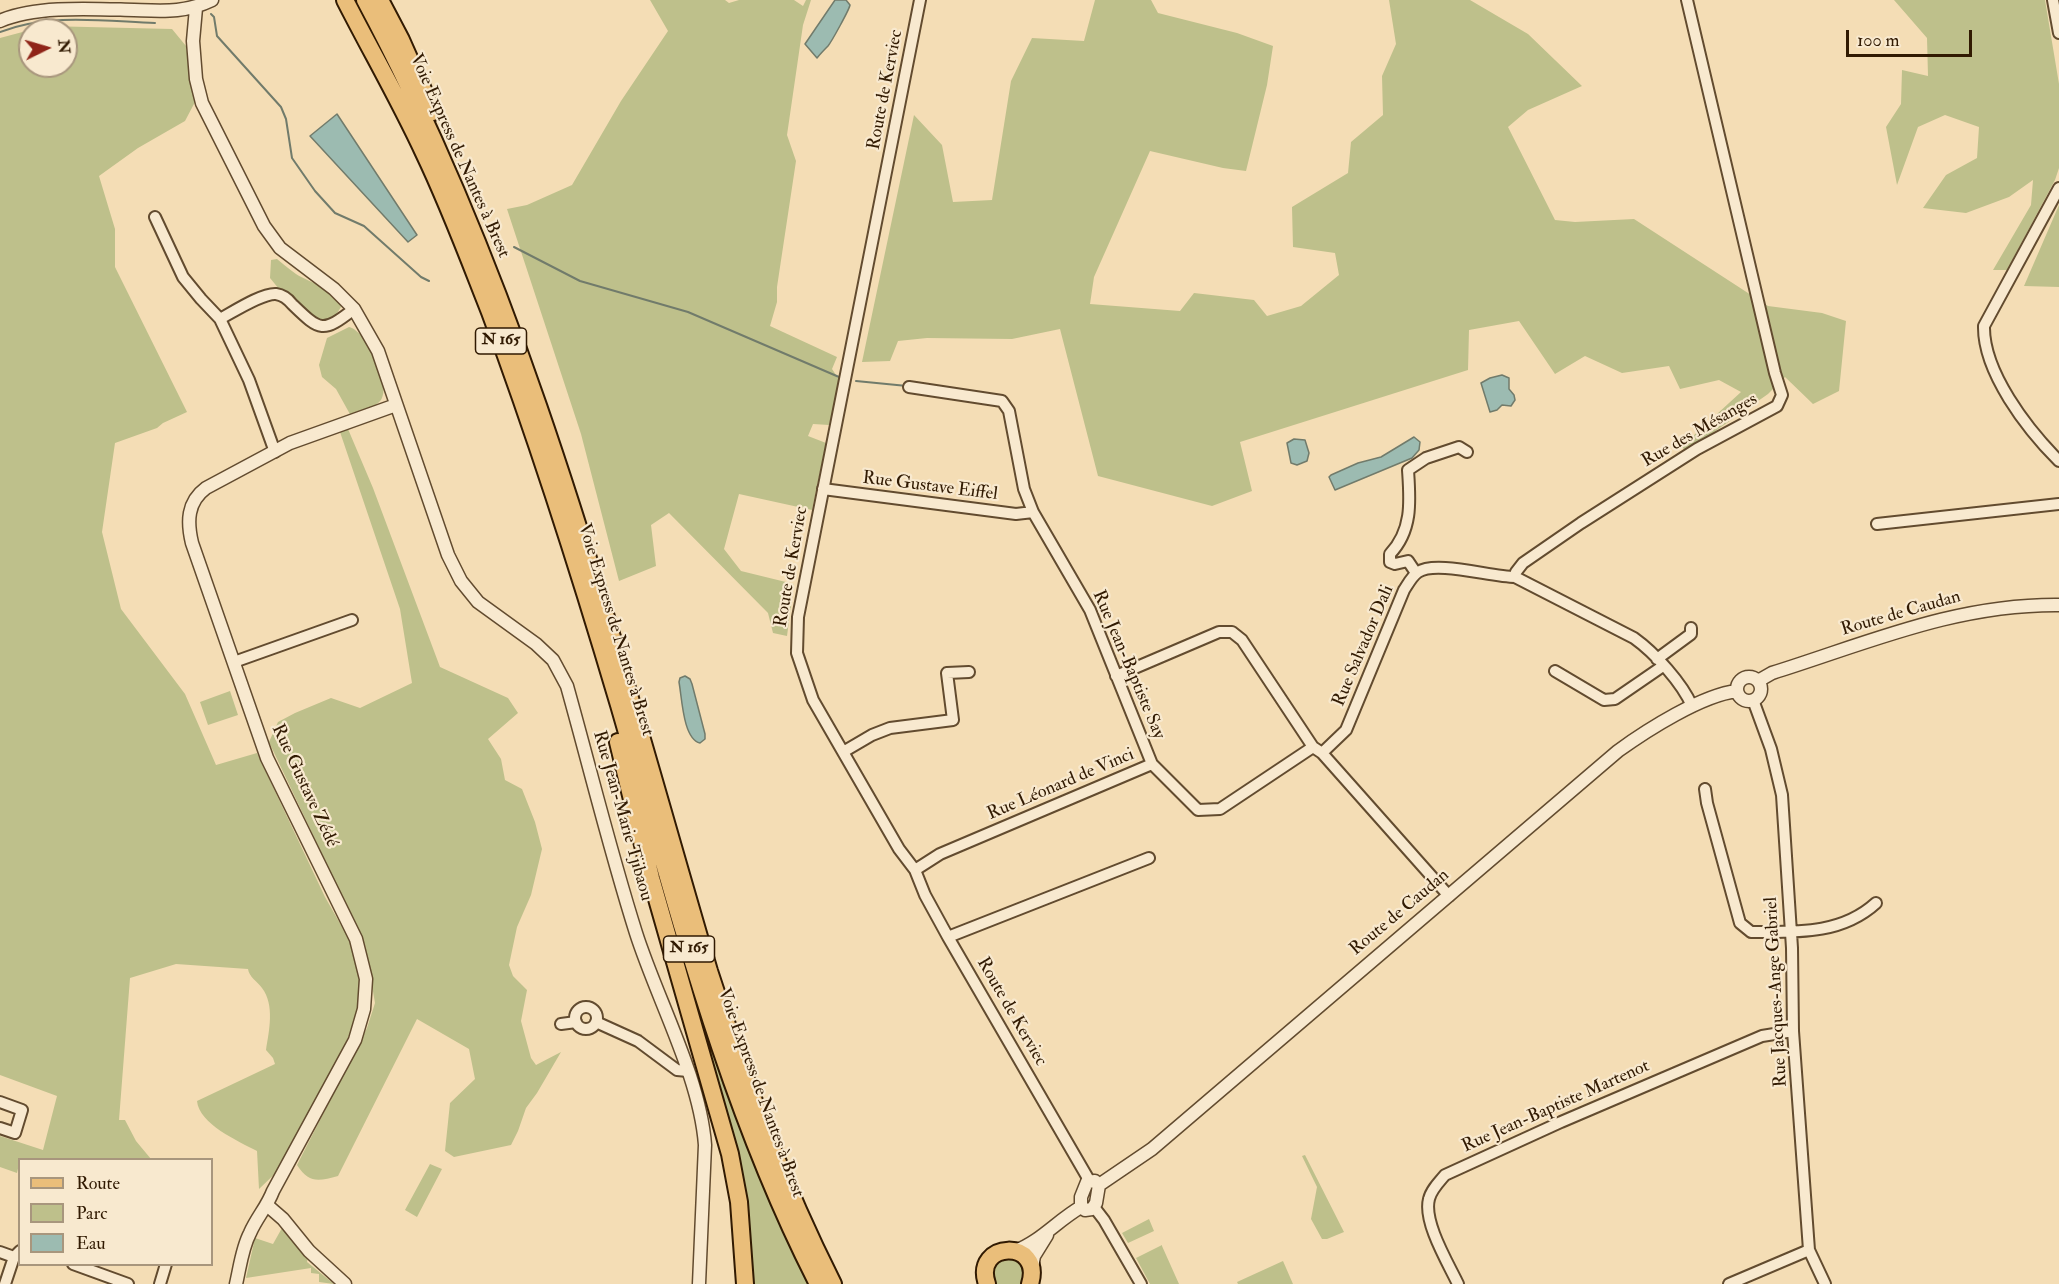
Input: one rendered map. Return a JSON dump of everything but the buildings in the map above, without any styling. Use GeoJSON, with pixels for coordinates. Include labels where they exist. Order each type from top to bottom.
{"type":"FeatureCollection","features":[{"type":"Feature","properties":{"kind":"main road","name":"Voie Express de Nantes à Brest"},"geometry":{"type":"LineString","coordinates":[[345,0],[424,152],[475,273],[533,434],[587,603],[719,1044],[776,1195],[818,1284]]}},
{"type":"Feature","properties":{"kind":"main road","name":"Voie Express de Nantes à Brest"},"geometry":{"type":"LineString","coordinates":[[365,0],[412,93],[465,209],[530,380],[581,534],[709,971],[779,1169],[833,1284]]}},
{"type":"Feature","properties":{"kind":"main road"},"geometry":{"type":"LineString","coordinates":[[380,0],[413,67],[459,174],[463,184],[465,209]]}},
{"type":"Feature","properties":{"kind":"main road"},"geometry":{"type":"LineString","coordinates":[[587,603],[589,626],[651,878],[730,1154],[739,1202],[745,1279]]}},
{"type":"Feature","properties":{"kind":"main road","name":"N 165"},"geometry":{"type":"LineString","coordinates":[[709,971],[721,989],[788,1167],[842,1284]]}},
{"type":"Feature","properties":{"kind":"main road"},"geometry":{"type":"LineString","coordinates":[[987,1284],[985,1273],[990,1258],[1004,1250],[1015,1251],[1027,1259],[1033,1278]]}},
{"type":"Feature","properties":{"kind":"street"},"geometry":{"type":"LineString","coordinates":[[0,21],[32,12],[102,9],[176,11],[196,8],[212,0]]}},
{"type":"Feature","properties":{"kind":"street","name":"Route de Kerviec"},"geometry":{"type":"LineString","coordinates":[[920,0],[798,617],[797,652],[805,682],[813,700],[899,849],[915,870],[925,895],[948,937],[1093,1186]]}},
{"type":"Feature","properties":{"kind":"street","name":"Rue des Mésanges"},"geometry":{"type":"LineString","coordinates":[[1515,577],[1523,563],[1575,527],[1697,449],[1777,406],[1782,395],[1774,373],[1686,0]]}},
{"type":"Feature","properties":{"kind":"street"},"geometry":{"type":"LineString","coordinates":[[2053,0],[2059,33]]}},
{"type":"Feature","properties":{"kind":"street","name":"Rue Jean-Marie Tjibaou"},"geometry":{"type":"LineString","coordinates":[[196,8],[193,41],[196,79],[202,102],[264,226],[280,249],[334,289],[354,309],[378,351],[448,555],[461,581],[478,602],[536,644],[553,660],[567,686],[636,933],[688,1071],[704,1129],[699,1284]]}},
{"type":"Feature","properties":{"kind":"street"},"geometry":{"type":"LineString","coordinates":[[2059,188],[1984,326],[1984,339],[1990,363],[2015,407],[2038,439],[2059,461]]}},
{"type":"Feature","properties":{"kind":"street"},"geometry":{"type":"LineString","coordinates":[[155,217],[183,277],[220,319],[249,380],[274,452]]}},
{"type":"Feature","properties":{"kind":"street"},"geometry":{"type":"LineString","coordinates":[[220,319],[267,296],[277,294],[286,297],[313,324],[321,327],[328,326],[354,309]]}},
{"type":"Feature","properties":{"kind":"street","name":"Rue Jean-Baptiste Say"},"geometry":{"type":"LineString","coordinates":[[909,387],[1002,401],[1009,411],[1024,489],[1033,512],[1090,610],[1152,764]]}},
{"type":"Feature","properties":{"kind":"street","name":"Rue Gustave Zédé"},"geometry":{"type":"LineString","coordinates":[[236,1284],[248,1237],[260,1213],[268,1206],[273,1191],[355,1040],[364,1009],[366,979],[356,939],[267,758],[192,543],[188,521],[191,507],[199,494],[290,443],[396,405]]}},
{"type":"Feature","properties":{"kind":"street"},"geometry":{"type":"LineString","coordinates":[[1416,573],[1408,561],[1395,564],[1390,562],[1390,554],[1397,547],[1410,513],[1408,470],[1425,458],[1459,447],[1467,452]]}},
{"type":"Feature","properties":{"kind":"street","name":"Rue Gustave Eiffel"},"geometry":{"type":"LineString","coordinates":[[823,489],[1016,514],[1033,512]]}},
{"type":"Feature","properties":{"kind":"street"},"geometry":{"type":"LineString","coordinates":[[1877,524],[2059,504]]}},
{"type":"Feature","properties":{"kind":"street","name":"Rue Salvador Dali"},"geometry":{"type":"LineString","coordinates":[[1318,750],[1346,730],[1404,590],[1416,573],[1427,567],[1444,567],[1497,577],[1515,577]]}},
{"type":"Feature","properties":{"kind":"street"},"geometry":{"type":"LineString","coordinates":[[1515,577],[1635,638],[1651,650],[1679,684],[1692,706]]}},
{"type":"Feature","properties":{"kind":"street","name":"Route de Caudan"},"geometry":{"type":"LineString","coordinates":[[1093,1186],[1152,1149],[1636,737],[1692,706],[1723,693],[1737,691],[1738,684],[1743,678],[1751,677],[1758,681],[1772,673],[1914,626],[1993,609],[2024,605],[2059,605]]}},
{"type":"Feature","properties":{"kind":"street"},"geometry":{"type":"LineString","coordinates":[[234,662],[352,620]]}},
{"type":"Feature","properties":{"kind":"street"},"geometry":{"type":"LineString","coordinates":[[1555,671],[1604,700],[1615,699],[1660,663],[1691,634],[1691,628]]}},
{"type":"Feature","properties":{"kind":"street"},"geometry":{"type":"LineString","coordinates":[[1116,676],[1219,632],[1232,632],[1242,640],[1318,750],[1449,896]]}},
{"type":"Feature","properties":{"kind":"street"},"geometry":{"type":"LineString","coordinates":[[843,752],[872,735],[890,728],[953,720],[947,673],[969,672]]}},
{"type":"Feature","properties":{"kind":"street"},"geometry":{"type":"LineString","coordinates":[[1737,691],[1743,700],[1754,700],[1760,692],[1758,681]]}},
{"type":"Feature","properties":{"kind":"street","name":"Rue Jacques-Ange Gabriel"},"geometry":{"type":"LineString","coordinates":[[1754,700],[1771,749],[1782,795],[1791,932],[1793,1030],[1809,1250],[1825,1284]]}},
{"type":"Feature","properties":{"kind":"street","name":"Rue Léonard de Vinci"},"geometry":{"type":"LineString","coordinates":[[915,870],[940,854],[1152,764],[1198,810],[1220,808],[1318,750]]}},
{"type":"Feature","properties":{"kind":"street"},"geometry":{"type":"LineString","coordinates":[[1705,789],[1740,923],[1751,932],[1817,931],[1865,913],[1876,903]]}},
{"type":"Feature","properties":{"kind":"street"},"geometry":{"type":"LineString","coordinates":[[948,937],[1149,858]]}},
{"type":"Feature","properties":{"kind":"street"},"geometry":{"type":"LineString","coordinates":[[576,1022],[577,1012],[586,1007],[595,1012],[596,1022]]}},
{"type":"Feature","properties":{"kind":"street"},"geometry":{"type":"LineString","coordinates":[[561,1024],[576,1022],[584,1029],[596,1022]]}},
{"type":"Feature","properties":{"kind":"street"},"geometry":{"type":"LineString","coordinates":[[596,1022],[638,1041],[677,1070],[688,1071]]}},
{"type":"Feature","properties":{"kind":"street","name":"Rue Jean-Baptiste Martenot"},"geometry":{"type":"LineString","coordinates":[[1458,1284],[1429,1217],[1429,1199],[1445,1175],[1733,1048],[1762,1036],[1793,1030]]}},
{"type":"Feature","properties":{"kind":"street"},"geometry":{"type":"LineString","coordinates":[[0,1102],[22,1110],[15,1133],[0,1128]]}},
{"type":"Feature","properties":{"kind":"street"},"geometry":{"type":"LineString","coordinates":[[1015,1251],[1087,1205],[1093,1186]]}},
{"type":"Feature","properties":{"kind":"street"},"geometry":{"type":"LineString","coordinates":[[1087,1205],[1104,1220],[1141,1284]]}},
{"type":"Feature","properties":{"kind":"street"},"geometry":{"type":"LineString","coordinates":[[268,1206],[309,1251],[345,1284]]}},
{"type":"Feature","properties":{"kind":"street"},"geometry":{"type":"LineString","coordinates":[[1033,1278],[1034,1256],[1051,1229]]}},
{"type":"Feature","properties":{"kind":"street"},"geometry":{"type":"LineString","coordinates":[[1729,1284],[1809,1250]]}},
{"type":"Feature","properties":{"kind":"street"},"geometry":{"type":"LineString","coordinates":[[0,1252],[17,1254],[5,1284]]}},
{"type":"Feature","properties":{"kind":"street"},"geometry":{"type":"LineString","coordinates":[[78,1266],[128,1284]]}},
{"type":"Feature","properties":{"kind":"street"},"geometry":{"type":"LineString","coordinates":[[160,1284],[165,1266]]}},
{"type":"Feature","properties":{"kind":"green space"},"geometry":{"type":"Polygon","coordinates":[[[650,0],[725,0],[729,3],[739,0],[794,0],[803,6],[806,0],[811,0],[803,25],[787,135],[796,161],[777,287],[777,302],[770,326],[837,357],[832,369],[840,381],[829,425],[813,424],[808,436],[826,443],[812,510],[739,494],[724,549],[741,571],[794,584],[787,636],[773,633],[768,613],[669,513],[651,525],[656,566],[619,581],[581,434],[507,209],[527,205],[572,185],[621,101],[668,31],[650,0]]]}},
{"type":"Feature","properties":{"kind":"green space"},"geometry":{"type":"Polygon","coordinates":[[[1095,0],[1151,0],[1158,13],[1237,33],[1273,46],[1267,85],[1246,171],[1150,151],[1094,277],[1090,304],[1180,311],[1194,293],[1254,300],[1267,316],[1301,306],[1339,275],[1335,253],[1293,247],[1292,207],[1348,173],[1351,142],[1383,115],[1382,76],[1396,44],[1389,0],[1470,0],[1528,34],[1582,86],[1528,110],[1508,127],[1555,220],[1575,222],[1634,219],[1768,306],[1822,313],[1846,321],[1839,391],[1813,404],[1785,377],[1768,394],[1687,451],[1681,447],[1741,392],[1719,380],[1680,389],[1669,366],[1622,373],[1585,356],[1555,374],[1519,321],[1469,330],[1468,370],[1240,442],[1252,491],[1212,506],[1098,476],[1060,329],[1012,339],[927,338],[898,341],[890,361],[862,362],[914,115],[942,145],[953,202],[992,200],[1011,81],[1032,38],[1084,41],[1095,0]]]}},
{"type":"Feature","properties":{"kind":"green space"},"geometry":{"type":"Polygon","coordinates":[[[1894,0],[2045,0],[2059,84],[2059,168],[2055,180],[2007,270],[1993,270],[2031,205],[2033,180],[2009,197],[1966,213],[1923,208],[1946,175],[1977,158],[1979,127],[1945,115],[1918,127],[1897,185],[1886,127],[1901,104],[1902,70],[1928,76],[1927,38],[1894,0]]]}},
{"type":"Feature","properties":{"kind":"green space"},"geometry":{"type":"Polygon","coordinates":[[[78,27],[172,29],[186,46],[195,102],[185,121],[138,148],[99,176],[115,229],[115,267],[187,412],[157,428],[115,443],[102,532],[121,609],[185,694],[216,765],[257,753],[325,897],[350,941],[362,978],[360,1014],[283,1166],[259,1189],[257,1151],[230,1137],[212,1124],[199,1109],[197,1101],[275,1064],[266,1050],[270,1018],[269,1002],[248,969],[176,964],[130,978],[119,1120],[125,1120],[136,1141],[150,1158],[18,1158],[17,1173],[0,1167],[0,1136],[43,1150],[57,1096],[0,1075],[0,38],[18,33],[18,78],[78,78],[78,27]]]}},
{"type":"Feature","properties":{"kind":"green space"},"geometry":{"type":"Polygon","coordinates":[[[2059,205],[2059,287],[2024,286],[2059,205]]]}},
{"type":"Feature","properties":{"kind":"green space"},"geometry":{"type":"Polygon","coordinates":[[[277,259],[296,274],[329,291],[341,307],[337,313],[332,318],[317,320],[288,292],[279,289],[270,278],[271,260],[277,259]]]}},
{"type":"Feature","properties":{"kind":"green space"},"geometry":{"type":"Polygon","coordinates":[[[349,327],[363,338],[376,359],[384,392],[381,400],[375,405],[351,416],[336,389],[322,377],[319,365],[327,338],[349,327]]]}},
{"type":"Feature","properties":{"kind":"green space"},"geometry":{"type":"Polygon","coordinates":[[[348,429],[373,488],[440,667],[508,698],[518,713],[488,739],[501,759],[505,780],[522,789],[535,822],[542,849],[531,895],[517,927],[509,965],[513,976],[527,990],[521,1021],[531,1058],[536,1065],[561,1052],[526,1108],[511,1145],[454,1157],[445,1151],[450,1103],[475,1079],[469,1049],[417,1019],[338,1176],[315,1180],[301,1171],[297,1165],[367,1028],[375,1003],[365,945],[269,742],[278,722],[331,698],[360,708],[412,683],[400,609],[340,432],[348,429]]]}},
{"type":"Feature","properties":{"kind":"green space"},"geometry":{"type":"Polygon","coordinates":[[[230,691],[238,715],[208,725],[200,702],[230,691]]]}},
{"type":"Feature","properties":{"kind":"green space"},"geometry":{"type":"Polygon","coordinates":[[[695,999],[769,1199],[812,1284],[751,1284],[691,1001],[695,999]]]}},
{"type":"Feature","properties":{"kind":"green space"},"geometry":{"type":"Polygon","coordinates":[[[1305,1155],[1344,1232],[1327,1239],[1322,1239],[1311,1219],[1317,1187],[1302,1156],[1305,1155]]]}},
{"type":"Feature","properties":{"kind":"green space"},"geometry":{"type":"Polygon","coordinates":[[[430,1164],[442,1169],[417,1217],[405,1210],[430,1164]]]}},
{"type":"Feature","properties":{"kind":"green space"},"geometry":{"type":"Polygon","coordinates":[[[1149,1219],[1154,1231],[1128,1243],[1122,1233],[1149,1219]]]}},
{"type":"Feature","properties":{"kind":"green space"},"geometry":{"type":"Polygon","coordinates":[[[282,1228],[308,1257],[307,1262],[334,1284],[319,1282],[319,1274],[311,1273],[311,1268],[246,1278],[255,1238],[273,1244],[282,1228]]]}},
{"type":"Feature","properties":{"kind":"green space"},"geometry":{"type":"Polygon","coordinates":[[[1162,1245],[1179,1284],[1150,1284],[1136,1258],[1162,1245]]]}},
{"type":"Feature","properties":{"kind":"green space"},"geometry":{"type":"Polygon","coordinates":[[[1010,1256],[1024,1266],[1023,1284],[994,1284],[991,1277],[994,1263],[1010,1256]]]}},
{"type":"Feature","properties":{"kind":"green space"},"geometry":{"type":"Polygon","coordinates":[[[1283,1261],[1293,1284],[1238,1284],[1237,1282],[1283,1261]]]}},
{"type":"Feature","properties":{"kind":"water"},"geometry":{"type":"Polygon","coordinates":[[[835,0],[846,0],[850,5],[830,43],[817,58],[805,44],[835,0]]]}},
{"type":"Feature","properties":{"kind":"water"},"geometry":{"type":"Polygon","coordinates":[[[337,114],[417,235],[408,242],[310,136],[337,114]]]}},
{"type":"Feature","properties":{"kind":"water"},"geometry":{"type":"Polygon","coordinates":[[[1502,375],[1509,378],[1509,389],[1515,400],[1511,406],[1502,405],[1490,412],[1481,383],[1502,375]]]}},
{"type":"Feature","properties":{"kind":"water"},"geometry":{"type":"Polygon","coordinates":[[[1414,437],[1420,442],[1419,450],[1412,458],[1335,490],[1329,477],[1331,475],[1358,463],[1381,457],[1414,437]]]}},
{"type":"Feature","properties":{"kind":"water"},"geometry":{"type":"Polygon","coordinates":[[[1294,439],[1305,440],[1309,453],[1307,461],[1297,465],[1291,463],[1287,443],[1294,439]]]}},
{"type":"Feature","properties":{"kind":"water"},"geometry":{"type":"Polygon","coordinates":[[[685,676],[692,684],[705,734],[705,739],[700,743],[690,734],[684,717],[679,682],[680,678],[685,676]]]}},
{"type":"Feature","properties":{"kind":"waterway"},"geometry":{"type":"LineString","coordinates":[[211,14],[214,17],[217,36],[281,107],[286,119],[292,158],[315,191],[335,213],[364,226],[421,277],[429,281]]}},
{"type":"Feature","properties":{"kind":"waterway"},"geometry":{"type":"LineString","coordinates":[[0,32],[19,26],[57,20],[155,23]]}},
{"type":"Feature","properties":{"kind":"waterway"},"geometry":{"type":"LineString","coordinates":[[514,247],[580,281],[688,312],[839,377]]}},
{"type":"Feature","properties":{"kind":"waterway"},"geometry":{"type":"LineString","coordinates":[[856,381],[907,386]]}}]}
